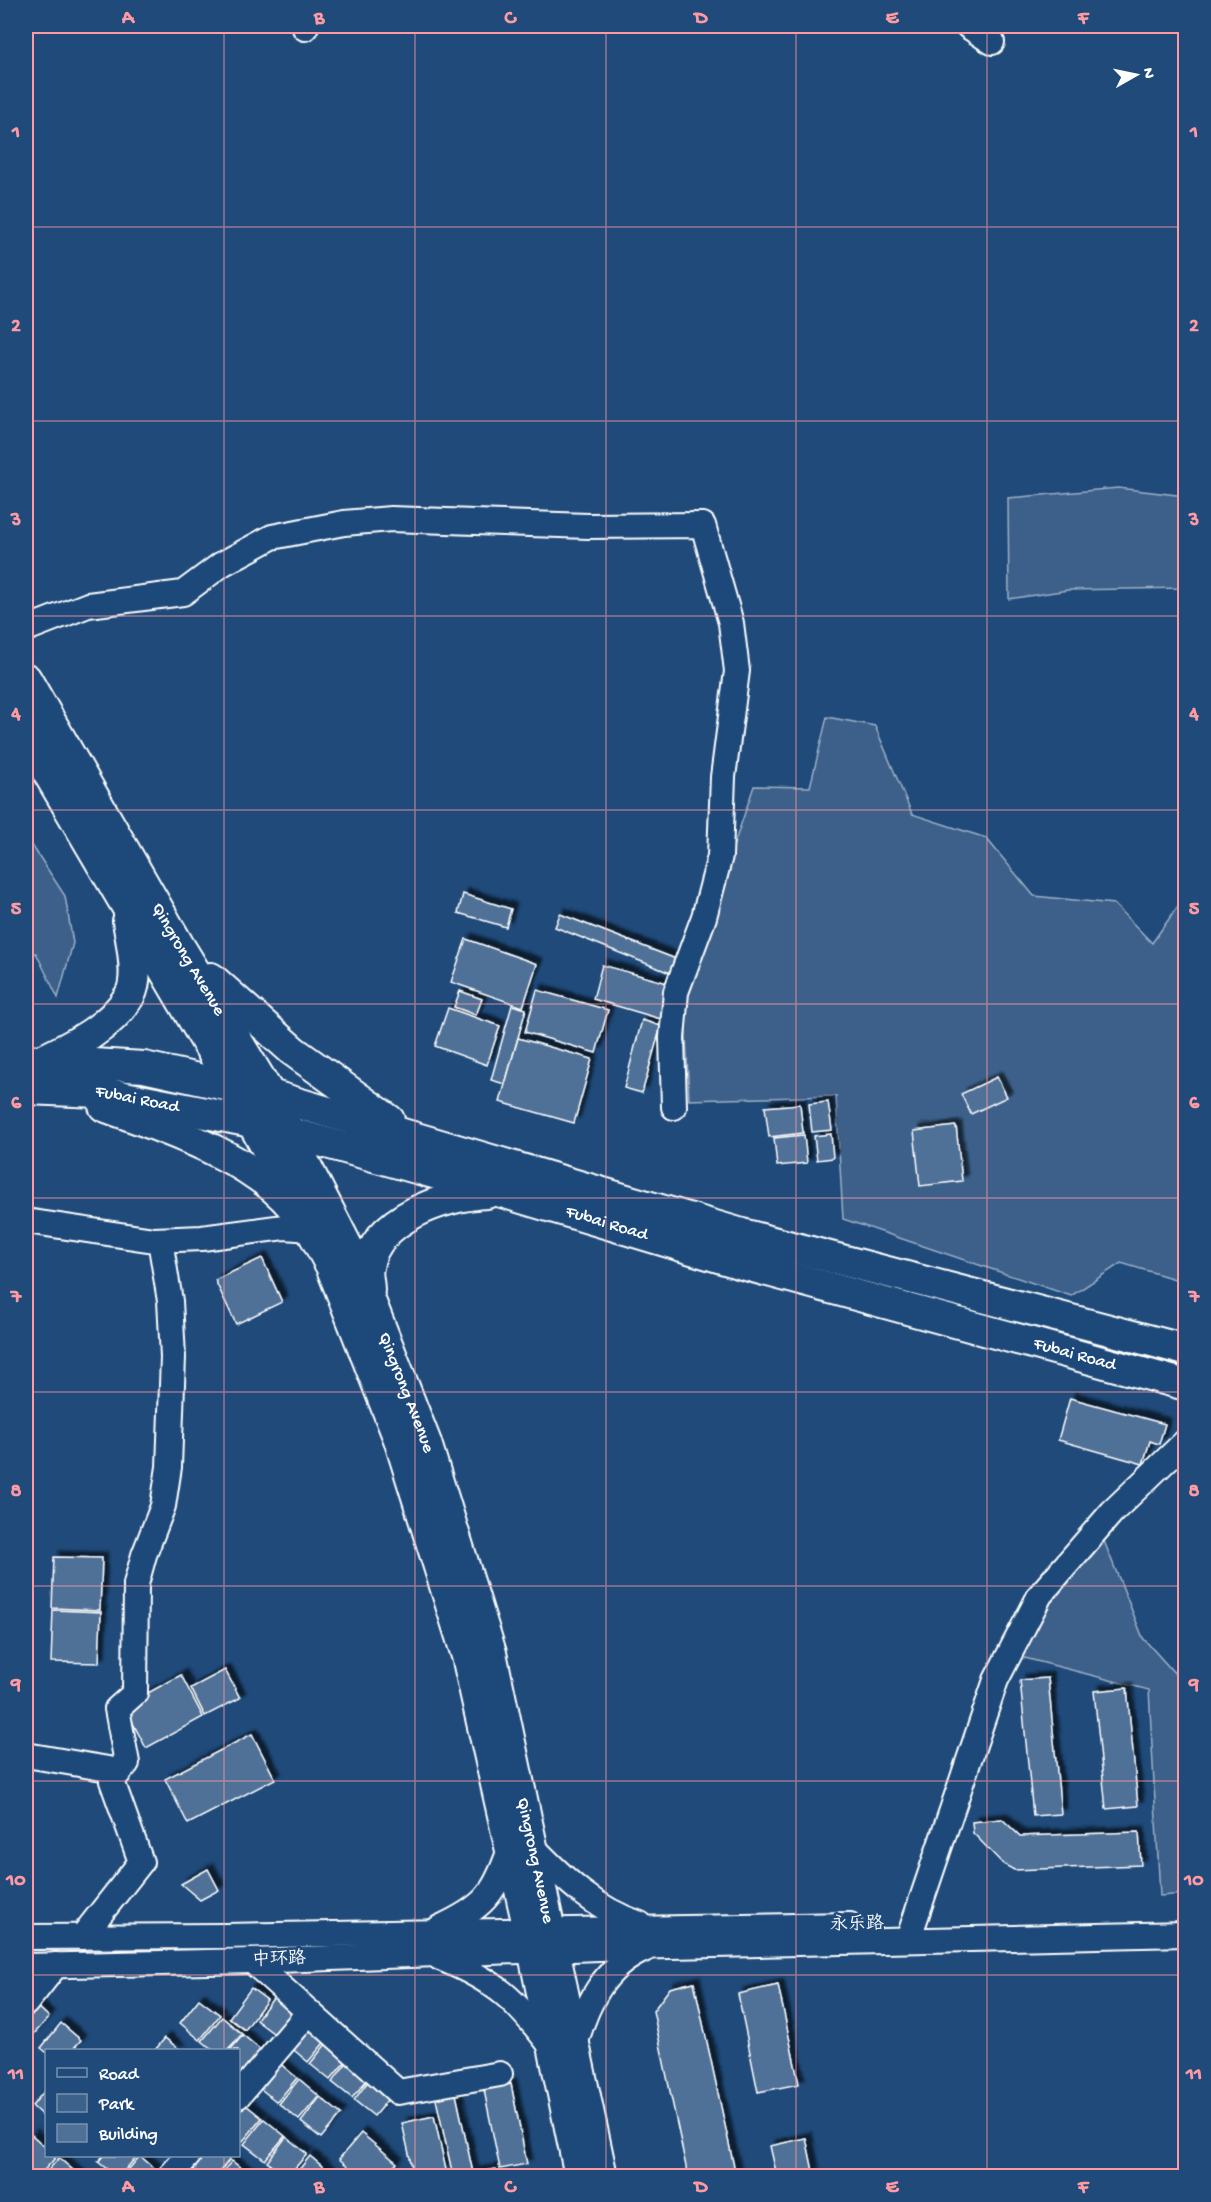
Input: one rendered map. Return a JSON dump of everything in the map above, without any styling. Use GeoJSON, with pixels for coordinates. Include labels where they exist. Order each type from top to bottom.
{"type":"FeatureCollection","features":[{"type":"Feature","properties":{"kind":"main road","name":"Qingrong Avenue"},"geometry":{"type":"LineString","coordinates":[[26,679],[178,944],[270,1095],[354,1260],[426,1443],[491,1653],[521,1848]]}},
{"type":"Feature","properties":{"kind":"main road","name":"Qingrong Avenue"},"geometry":{"type":"LineString","coordinates":[[26,735],[233,1087],[331,1266],[399,1439],[466,1656],[521,1848],[564,2047],[580,2176]]}},
{"type":"Feature","properties":{"kind":"main road"},"geometry":{"type":"LineString","coordinates":[[34,1060],[77,1044],[103,1025],[131,993],[134,959],[125,903]]}},
{"type":"Feature","properties":{"kind":"main road"},"geometry":{"type":"LineString","coordinates":[[178,944],[244,1010],[293,1051],[374,1112],[428,1142]]}},
{"type":"Feature","properties":{"kind":"main road","name":"Fubai Road"},"geometry":{"type":"LineString","coordinates":[[34,1060],[144,1067],[270,1095],[742,1234],[1185,1350]]}},
{"type":"Feature","properties":{"kind":"main road"},"geometry":{"type":"LineString","coordinates":[[39,1089],[145,1121],[203,1145],[248,1170],[282,1195],[310,1227]]}},
{"type":"Feature","properties":{"kind":"main road","name":"Fubai Road"},"geometry":{"type":"LineString","coordinates":[[39,1089],[99,1092],[252,1122],[505,1193],[746,1265],[1185,1385]]}},
{"type":"Feature","properties":{"kind":"main road"},"geometry":{"type":"LineString","coordinates":[[370,1299],[368,1266],[381,1239],[407,1216],[450,1197],[505,1193]]}},
{"type":"Feature","properties":{"kind":"main road","name":"Qingrong Avenue"},"geometry":{"type":"LineString","coordinates":[[564,2047],[602,2176]]}},
{"type":"Feature","properties":{"kind":"street"},"geometry":{"type":"LineString","coordinates":[[968,26],[992,42]]}},
{"type":"Feature","properties":{"kind":"street"},"geometry":{"type":"LineString","coordinates":[[26,629],[88,605],[183,593],[222,564],[272,537],[344,523],[391,519],[588,526],[703,525],[731,623],[736,671],[723,777],[720,856],[704,917],[676,992],[672,1038],[674,1107]]}},
{"type":"Feature","properties":{"kind":"street"},"geometry":{"type":"LineString","coordinates":[[26,1221],[160,1240],[202,1238],[284,1227],[310,1227]]}},
{"type":"Feature","properties":{"kind":"street"},"geometry":{"type":"LineString","coordinates":[[82,1937],[141,1862],[112,1781],[127,1763],[117,1709],[135,1693],[136,1584],[144,1555],[163,1506],[169,1467],[173,1357],[170,1301],[160,1240]]}},
{"type":"Feature","properties":{"kind":"street"},"geometry":{"type":"LineString","coordinates":[[911,1932],[996,1680],[1041,1595],[1112,1512],[1185,1442]]}},
{"type":"Feature","properties":{"kind":"street"},"geometry":{"type":"LineString","coordinates":[[26,1755],[120,1771]]}},
{"type":"Feature","properties":{"kind":"street"},"geometry":{"type":"LineString","coordinates":[[521,1848],[592,1901],[653,1937],[615,1967],[564,2047],[508,1994],[432,1943],[488,1899],[521,1848]]}},
{"type":"Feature","properties":{"kind":"street","name":"永乐路"},"geometry":{"type":"LineString","coordinates":[[911,1932],[1185,1917]]}},
{"type":"Feature","properties":{"kind":"street","name":"永乐路"},"geometry":{"type":"LineString","coordinates":[[542,1940],[911,1932],[1185,1934]]}},
{"type":"Feature","properties":{"kind":"street","name":"中环路"},"geometry":{"type":"LineString","coordinates":[[26,1937],[432,1943],[542,1940]]}},
{"type":"Feature","properties":{"kind":"street","name":"中环路"},"geometry":{"type":"LineString","coordinates":[[26,1966],[252,1961],[432,1943]]}},
{"type":"Feature","properties":{"kind":"street"},"geometry":{"type":"LineString","coordinates":[[252,1961],[398,2092],[500,2074]]}},
{"type":"Feature","properties":{"kind":"street"},"geometry":{"type":"LineString","coordinates":[[26,2003],[56,1965]]}},
{"type":"Feature","properties":{"kind":"street"},"geometry":{"type":"LineString","coordinates":[[240,2094],[309,2012]]}},
{"type":"Feature","properties":{"kind":"street"},"geometry":{"type":"LineString","coordinates":[[170,2176],[187,2157]]}},
{"type":"Feature","properties":{"kind":"green space"},"geometry":{"type":"Polygon","coordinates":[[[1118,488],[1185,496],[1185,588],[1068,590],[1009,599],[1008,498],[1118,488]]]}},
{"type":"Feature","properties":{"kind":"green space"},"geometry":{"type":"Polygon","coordinates":[[[827,717],[875,726],[912,814],[986,838],[1034,896],[1114,904],[1152,943],[1185,896],[1185,1282],[1121,1263],[1071,1296],[843,1219],[836,1096],[689,1100],[684,991],[754,786],[810,787],[827,717]]]}},
{"type":"Feature","properties":{"kind":"green space"},"geometry":{"type":"Polygon","coordinates":[[[26,836],[65,896],[73,943],[58,998],[36,953],[26,954],[26,836]]]}},
{"type":"Feature","properties":{"kind":"green space"},"geometry":{"type":"Polygon","coordinates":[[[1104,1541],[1143,1638],[1177,1676],[1185,1677],[1185,1894],[1160,1896],[1149,1690],[1017,1656],[1054,1593],[1104,1541]]]}},
{"type":"Feature","properties":{"kind":"building"},"geometry":{"type":"Polygon","coordinates":[[[463,894],[511,909],[506,927],[458,913],[463,894]]]}},
{"type":"Feature","properties":{"kind":"building"},"geometry":{"type":"Polygon","coordinates":[[[560,914],[676,959],[670,973],[555,927],[560,914]]]}},
{"type":"Feature","properties":{"kind":"building"},"geometry":{"type":"Polygon","coordinates":[[[466,939],[537,964],[523,1007],[451,982],[466,939]]]}},
{"type":"Feature","properties":{"kind":"building"},"geometry":{"type":"Polygon","coordinates":[[[602,965],[671,984],[661,1019],[593,999],[602,965]]]}},
{"type":"Feature","properties":{"kind":"building"},"geometry":{"type":"Polygon","coordinates":[[[537,990],[608,1010],[596,1053],[525,1032],[537,990]]]}},
{"type":"Feature","properties":{"kind":"building"},"geometry":{"type":"Polygon","coordinates":[[[460,991],[482,999],[476,1015],[454,1007],[460,991]]]}},
{"type":"Feature","properties":{"kind":"building"},"geometry":{"type":"Polygon","coordinates":[[[512,1005],[526,1009],[505,1084],[491,1080],[512,1005]]]}},
{"type":"Feature","properties":{"kind":"building"},"geometry":{"type":"Polygon","coordinates":[[[448,1008],[500,1026],[487,1065],[435,1046],[448,1008]]]}},
{"type":"Feature","properties":{"kind":"building"},"geometry":{"type":"Polygon","coordinates":[[[642,1020],[661,1026],[642,1093],[624,1088],[642,1020]]]}},
{"type":"Feature","properties":{"kind":"building"},"geometry":{"type":"Polygon","coordinates":[[[518,1038],[592,1059],[574,1123],[500,1102],[518,1038]]]}},
{"type":"Feature","properties":{"kind":"building"},"geometry":{"type":"Polygon","coordinates":[[[997,1077],[1007,1097],[971,1114],[961,1094],[997,1077]]]}},
{"type":"Feature","properties":{"kind":"building"},"geometry":{"type":"Polygon","coordinates":[[[828,1102],[832,1130],[812,1132],[809,1104],[828,1102]]]}},
{"type":"Feature","properties":{"kind":"building"},"geometry":{"type":"Polygon","coordinates":[[[800,1104],[803,1133],[769,1137],[765,1107],[800,1104]]]}},
{"type":"Feature","properties":{"kind":"building"},"geometry":{"type":"Polygon","coordinates":[[[956,1126],[962,1181],[920,1186],[914,1131],[956,1126]]]}},
{"type":"Feature","properties":{"kind":"building"},"geometry":{"type":"Polygon","coordinates":[[[831,1134],[833,1158],[817,1160],[814,1136],[831,1134]]]}},
{"type":"Feature","properties":{"kind":"building"},"geometry":{"type":"Polygon","coordinates":[[[804,1135],[807,1163],[777,1166],[774,1138],[804,1135]]]}},
{"type":"Feature","properties":{"kind":"building"},"geometry":{"type":"Polygon","coordinates":[[[262,1258],[282,1302],[236,1324],[215,1280],[262,1258]]]}},
{"type":"Feature","properties":{"kind":"building"},"geometry":{"type":"Polygon","coordinates":[[[1070,1398],[1165,1424],[1159,1444],[1150,1441],[1143,1464],[1058,1440],[1070,1398]]]}},
{"type":"Feature","properties":{"kind":"building"},"geometry":{"type":"Polygon","coordinates":[[[54,1557],[102,1558],[100,1610],[52,1608],[54,1557]]]}},
{"type":"Feature","properties":{"kind":"building"},"geometry":{"type":"Polygon","coordinates":[[[53,1610],[101,1612],[99,1663],[51,1662],[53,1610]]]}},
{"type":"Feature","properties":{"kind":"building"},"geometry":{"type":"Polygon","coordinates":[[[225,1670],[240,1698],[205,1716],[191,1688],[225,1670]]]}},
{"type":"Feature","properties":{"kind":"building"},"geometry":{"type":"Polygon","coordinates":[[[181,1675],[203,1717],[146,1748],[124,1706],[181,1675]]]}},
{"type":"Feature","properties":{"kind":"building"},"geometry":{"type":"Polygon","coordinates":[[[1048,1678],[1061,1814],[1033,1816],[1020,1680],[1048,1678]]]}},
{"type":"Feature","properties":{"kind":"building"},"geometry":{"type":"Polygon","coordinates":[[[1127,1688],[1138,1806],[1106,1809],[1094,1691],[1127,1688]]]}},
{"type":"Feature","properties":{"kind":"building"},"geometry":{"type":"Polygon","coordinates":[[[252,1734],[275,1779],[188,1824],[165,1779],[252,1734]]]}},
{"type":"Feature","properties":{"kind":"building"},"geometry":{"type":"Polygon","coordinates":[[[1002,1819],[1020,1836],[1139,1832],[1141,1865],[1014,1870],[1003,1864],[973,1833],[972,1822],[1002,1819]]]}},
{"type":"Feature","properties":{"kind":"building"},"geometry":{"type":"Polygon","coordinates":[[[208,1869],[219,1890],[200,1900],[181,1884],[208,1869]]]}},
{"type":"Feature","properties":{"kind":"building"},"geometry":{"type":"Polygon","coordinates":[[[694,1982],[736,2176],[688,2176],[653,2011],[670,1988],[694,1982]]]}},
{"type":"Feature","properties":{"kind":"building"},"geometry":{"type":"Polygon","coordinates":[[[778,1985],[799,2084],[758,2092],[738,1994],[778,1985]]]}},
{"type":"Feature","properties":{"kind":"building"},"geometry":{"type":"Polygon","coordinates":[[[251,1988],[267,2000],[245,2030],[229,2018],[251,1988]]]}},
{"type":"Feature","properties":{"kind":"building"},"geometry":{"type":"Polygon","coordinates":[[[276,1995],[296,2012],[277,2036],[256,2020],[276,1995]]]}},
{"type":"Feature","properties":{"kind":"building"},"geometry":{"type":"Polygon","coordinates":[[[199,1999],[220,2015],[200,2040],[180,2023],[199,1999]]]}},
{"type":"Feature","properties":{"kind":"building"},"geometry":{"type":"Polygon","coordinates":[[[36,2005],[49,2017],[34,2034],[26,2027],[26,2017],[36,2005]]]}},
{"type":"Feature","properties":{"kind":"building"},"geometry":{"type":"Polygon","coordinates":[[[222,2017],[242,2034],[229,2049],[212,2049],[202,2041],[222,2017]]]}},
{"type":"Feature","properties":{"kind":"building"},"geometry":{"type":"Polygon","coordinates":[[[308,2021],[328,2038],[308,2062],[288,2045],[308,2021]]]}},
{"type":"Feature","properties":{"kind":"building"},"geometry":{"type":"Polygon","coordinates":[[[61,2023],[81,2040],[73,2049],[45,2049],[45,2051],[41,2048],[61,2023]]]}},
{"type":"Feature","properties":{"kind":"building"},"geometry":{"type":"Polygon","coordinates":[[[243,2035],[263,2052],[244,2076],[240,2073],[240,2049],[231,2049],[243,2035]]]}},
{"type":"Feature","properties":{"kind":"building"},"geometry":{"type":"Polygon","coordinates":[[[165,2038],[179,2049],[156,2049],[165,2038]]]}},
{"type":"Feature","properties":{"kind":"building"},"geometry":{"type":"Polygon","coordinates":[[[330,2039],[350,2056],[330,2080],[310,2064],[330,2039]]]}},
{"type":"Feature","properties":{"kind":"building"},"geometry":{"type":"Polygon","coordinates":[[[351,2057],[372,2074],[352,2098],[332,2082],[351,2057]]]}},
{"type":"Feature","properties":{"kind":"building"},"geometry":{"type":"Polygon","coordinates":[[[277,2061],[297,2078],[277,2102],[257,2086],[277,2061]]]}},
{"type":"Feature","properties":{"kind":"building"},"geometry":{"type":"Polygon","coordinates":[[[373,2075],[394,2092],[374,2116],[354,2100],[373,2075]]]}},
{"type":"Feature","properties":{"kind":"building"},"geometry":{"type":"Polygon","coordinates":[[[299,2079],[319,2096],[299,2120],[279,2104],[299,2079]]]}},
{"type":"Feature","properties":{"kind":"building"},"geometry":{"type":"Polygon","coordinates":[[[511,2084],[527,2164],[500,2169],[484,2090],[511,2084]]]}},
{"type":"Feature","properties":{"kind":"building"},"geometry":{"type":"Polygon","coordinates":[[[454,2085],[473,2173],[496,2169],[497,2176],[453,2176],[434,2090],[454,2085]]]}},
{"type":"Feature","properties":{"kind":"building"},"geometry":{"type":"Polygon","coordinates":[[[45,2090],[45,2118],[32,2106],[45,2090]]]}},
{"type":"Feature","properties":{"kind":"building"},"geometry":{"type":"Polygon","coordinates":[[[320,2097],[341,2114],[321,2138],[301,2122],[320,2097]]]}},
{"type":"Feature","properties":{"kind":"building"},"geometry":{"type":"Polygon","coordinates":[[[240,2102],[262,2118],[242,2142],[240,2140],[240,2102]]]}},
{"type":"Feature","properties":{"kind":"building"},"geometry":{"type":"Polygon","coordinates":[[[434,2116],[446,2170],[414,2176],[402,2123],[434,2116]]]}},
{"type":"Feature","properties":{"kind":"building"},"geometry":{"type":"Polygon","coordinates":[[[264,2119],[285,2136],[265,2160],[244,2144],[264,2119]]]}},
{"type":"Feature","properties":{"kind":"building"},"geometry":{"type":"Polygon","coordinates":[[[361,2133],[397,2163],[386,2176],[360,2176],[339,2159],[361,2133]]]}},
{"type":"Feature","properties":{"kind":"building"},"geometry":{"type":"Polygon","coordinates":[[[32,2135],[45,2147],[45,2157],[56,2157],[39,2176],[34,2176],[26,2169],[26,2143],[32,2135]]]}},
{"type":"Feature","properties":{"kind":"building"},"geometry":{"type":"Polygon","coordinates":[[[286,2137],[307,2154],[288,2176],[267,2162],[286,2137]]]}},
{"type":"Feature","properties":{"kind":"building"},"geometry":{"type":"Polygon","coordinates":[[[806,2138],[814,2176],[777,2176],[770,2146],[806,2138]]]}},
{"type":"Feature","properties":{"kind":"building"},"geometry":{"type":"Polygon","coordinates":[[[310,2156],[330,2173],[327,2176],[294,2176],[310,2156]]]}},
{"type":"Feature","properties":{"kind":"building"},"geometry":{"type":"Polygon","coordinates":[[[102,2157],[136,2157],[120,2176],[116,2176],[98,2162],[102,2157]]]}},
{"type":"Feature","properties":{"kind":"building"},"geometry":{"type":"Polygon","coordinates":[[[139,2157],[160,2173],[157,2176],[123,2176],[139,2157]]]}},
{"type":"Feature","properties":{"kind":"building"},"geometry":{"type":"Polygon","coordinates":[[[198,2157],[230,2159],[216,2176],[201,2176],[190,2167],[198,2157]]]}},
{"type":"Feature","properties":{"kind":"building"},"geometry":{"type":"Polygon","coordinates":[[[59,2158],[80,2176],[43,2176],[59,2158]]]}},
{"type":"Feature","properties":{"kind":"building"},"geometry":{"type":"Polygon","coordinates":[[[232,2161],[251,2176],[219,2176],[232,2161]]]}}]}
